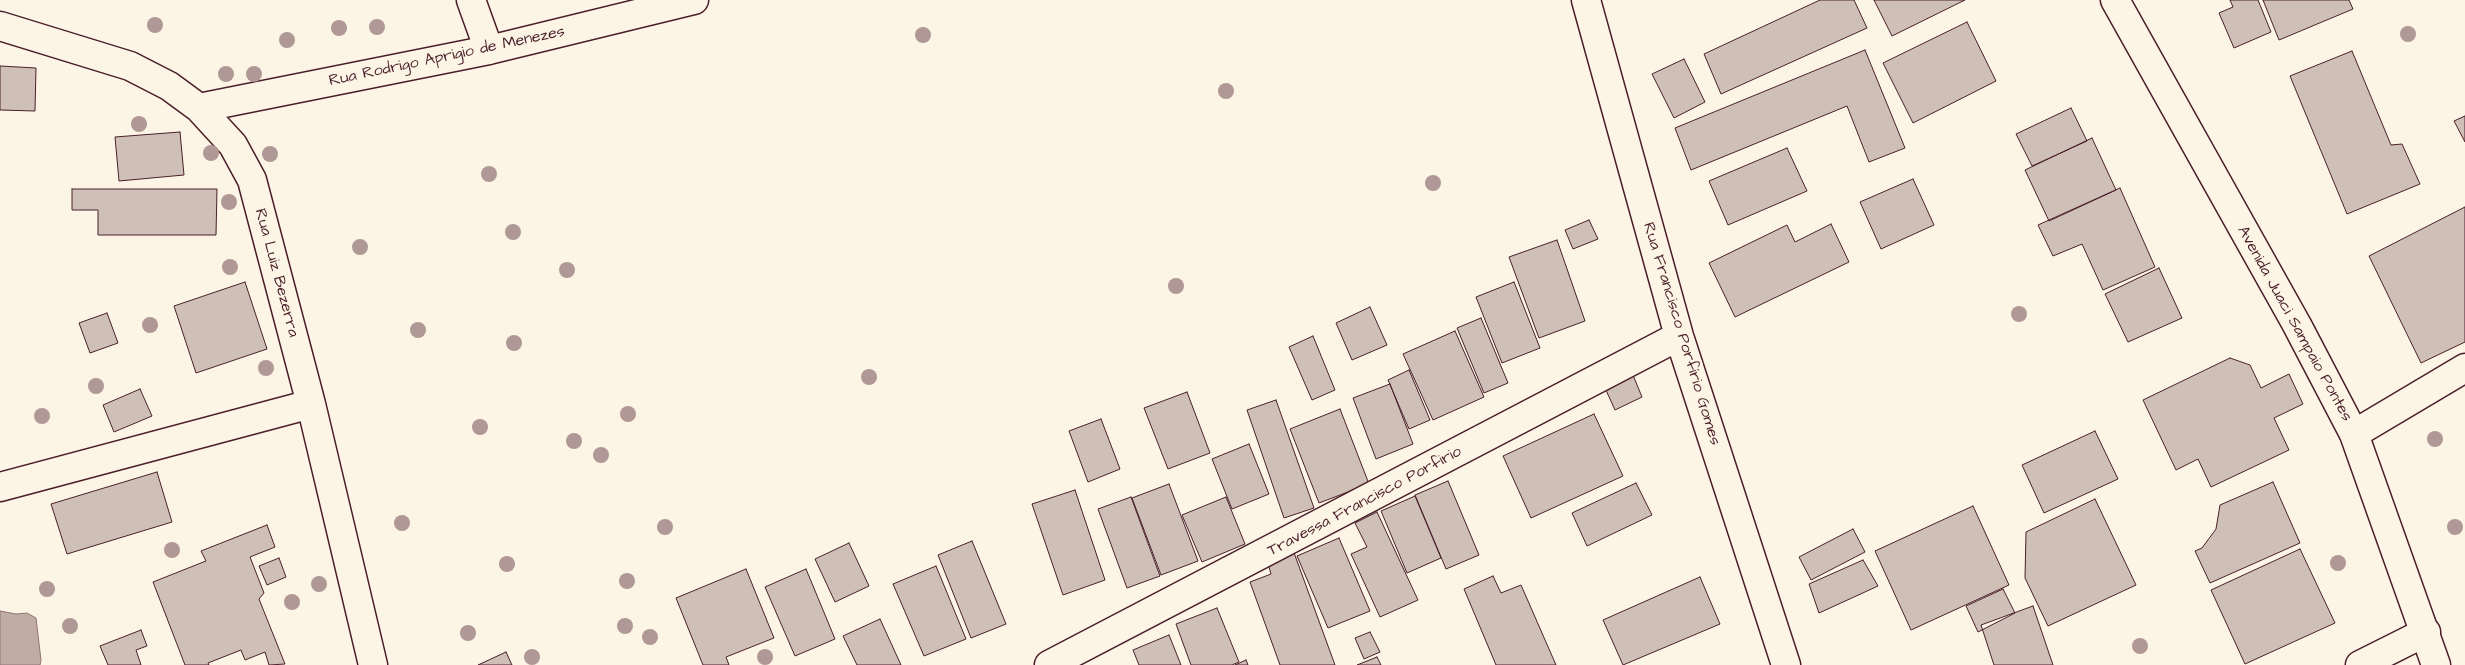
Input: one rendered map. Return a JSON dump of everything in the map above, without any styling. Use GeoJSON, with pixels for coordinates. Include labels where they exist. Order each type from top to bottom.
{"type":"FeatureCollection","features":[{"type":"Feature","properties":{"kind":"street"},"geometry":{"type":"LineString","coordinates":[[471,0],[489,50]]}},
{"type":"Feature","properties":{"kind":"street","name":"Rua Rodrigo Aprigio de Menezes"},"geometry":{"type":"LineString","coordinates":[[199,108],[489,50],[694,0]]}},
{"type":"Feature","properties":{"kind":"street","name":"Rua Francisco Porfírio Gomes"},"geometry":{"type":"LineString","coordinates":[[1586,0],[1679,336],[1786,665]]}},
{"type":"Feature","properties":{"kind":"street","name":"Avenida Juaci Sampaio Pontes"},"geometry":{"type":"LineString","coordinates":[[2115,0],[2297,325],[2354,434],[2426,632],[2436,665]]}},
{"type":"Feature","properties":{"kind":"street","name":"Rua Luiz Bezerra"},"geometry":{"type":"LineString","coordinates":[[0,26],[130,66],[169,86],[199,108],[233,145],[252,180],[311,404],[373,665]]}},
{"type":"Feature","properties":{"kind":"street","name":"Travessa Francisco Porfirio"},"geometry":{"type":"LineString","coordinates":[[1049,665],[1679,336]]}},
{"type":"Feature","properties":{"kind":"street"},"geometry":{"type":"LineString","coordinates":[[2354,434],[2465,368]]}},
{"type":"Feature","properties":{"kind":"street"},"geometry":{"type":"LineString","coordinates":[[0,487],[311,404]]}},
{"type":"Feature","properties":{"kind":"street"},"geometry":{"type":"LineString","coordinates":[[2360,665],[2426,632]]}},
{"type":"Feature","properties":{"kind":"shaded area"},"geometry":{"type":"Polygon","coordinates":[[[0,611],[16,614],[27,613],[36,618],[40,665],[0,665],[0,611]]]}},
{"type":"Feature","properties":{"kind":"building"},"geometry":{"type":"Polygon","coordinates":[[[1820,0],[1854,0],[1867,28],[1721,94],[1704,54],[1820,0]]]}},
{"type":"Feature","properties":{"kind":"building"},"geometry":{"type":"Polygon","coordinates":[[[1874,0],[1965,0],[1892,36],[1874,0]]]}},
{"type":"Feature","properties":{"kind":"building"},"geometry":{"type":"Polygon","coordinates":[[[2230,0],[2258,0],[2271,32],[2234,48],[2219,13],[2233,7],[2230,0]]]}},
{"type":"Feature","properties":{"kind":"building"},"geometry":{"type":"Polygon","coordinates":[[[2263,0],[2349,0],[2353,9],[2279,40],[2263,0]]]}},
{"type":"Feature","properties":{"kind":"building"},"geometry":{"type":"Polygon","coordinates":[[[1967,22],[1996,81],[1913,123],[1883,63],[1967,22]]]}},
{"type":"Feature","properties":{"kind":"building"},"geometry":{"type":"Polygon","coordinates":[[[1865,50],[1905,148],[1869,162],[1847,106],[1691,170],[1675,128],[1865,50]]]}},
{"type":"Feature","properties":{"kind":"building"},"geometry":{"type":"Polygon","coordinates":[[[2352,51],[2391,145],[2402,144],[2420,184],[2347,214],[2290,76],[2352,51]]]}},
{"type":"Feature","properties":{"kind":"building"},"geometry":{"type":"Polygon","coordinates":[[[1684,59],[1705,102],[1674,118],[1652,74],[1684,59]]]}},
{"type":"Feature","properties":{"kind":"building"},"geometry":{"type":"Polygon","coordinates":[[[0,66],[36,68],[35,111],[0,110],[0,66]]]}},
{"type":"Feature","properties":{"kind":"building"},"geometry":{"type":"Polygon","coordinates":[[[2071,108],[2087,141],[2032,166],[2016,134],[2071,108]]]}},
{"type":"Feature","properties":{"kind":"building"},"geometry":{"type":"Polygon","coordinates":[[[2465,116],[2465,142],[2454,121],[2465,116]]]}},
{"type":"Feature","properties":{"kind":"building"},"geometry":{"type":"Polygon","coordinates":[[[180,132],[184,175],[119,181],[115,137],[180,132]]]}},
{"type":"Feature","properties":{"kind":"building"},"geometry":{"type":"Polygon","coordinates":[[[2092,138],[2116,190],[2049,221],[2025,170],[2092,138]]]}},
{"type":"Feature","properties":{"kind":"building"},"geometry":{"type":"Polygon","coordinates":[[[1787,148],[1807,191],[1728,225],[1709,181],[1787,148]]]}},
{"type":"Feature","properties":{"kind":"building"},"geometry":{"type":"Polygon","coordinates":[[[1913,179],[1934,225],[1881,249],[1860,202],[1913,179]]]}},
{"type":"Feature","properties":{"kind":"building"},"geometry":{"type":"Polygon","coordinates":[[[2120,188],[2155,267],[2103,290],[2082,244],[2053,256],[2038,225],[2120,188]]]}},
{"type":"Feature","properties":{"kind":"building"},"geometry":{"type":"Polygon","coordinates":[[[72,189],[217,189],[216,235],[98,235],[98,210],[72,210],[72,189]]]}},
{"type":"Feature","properties":{"kind":"building"},"geometry":{"type":"Polygon","coordinates":[[[2465,207],[2465,342],[2421,363],[2369,256],[2465,207]]]}},
{"type":"Feature","properties":{"kind":"building"},"geometry":{"type":"Polygon","coordinates":[[[1589,220],[1598,239],[1573,249],[1565,230],[1589,220]]]}},
{"type":"Feature","properties":{"kind":"building"},"geometry":{"type":"Polygon","coordinates":[[[1831,224],[1849,262],[1735,317],[1709,263],[1787,225],[1795,242],[1831,224]]]}},
{"type":"Feature","properties":{"kind":"building"},"geometry":{"type":"Polygon","coordinates":[[[1557,240],[1585,321],[1539,338],[1509,257],[1557,240]]]}},
{"type":"Feature","properties":{"kind":"building"},"geometry":{"type":"Polygon","coordinates":[[[2159,268],[2182,318],[2128,342],[2105,294],[2159,268]]]}},
{"type":"Feature","properties":{"kind":"building"},"geometry":{"type":"Polygon","coordinates":[[[245,282],[267,349],[196,373],[174,306],[245,282]]]}},
{"type":"Feature","properties":{"kind":"building"},"geometry":{"type":"Polygon","coordinates":[[[1514,282],[1540,348],[1502,363],[1476,297],[1514,282]]]}},
{"type":"Feature","properties":{"kind":"building"},"geometry":{"type":"Polygon","coordinates":[[[1370,307],[1387,345],[1352,360],[1336,323],[1370,307]]]}},
{"type":"Feature","properties":{"kind":"building"},"geometry":{"type":"Polygon","coordinates":[[[107,313],[118,343],[90,353],[79,323],[107,313]]]}},
{"type":"Feature","properties":{"kind":"building"},"geometry":{"type":"Polygon","coordinates":[[[1481,318],[1508,383],[1484,393],[1457,328],[1481,318]]]}},
{"type":"Feature","properties":{"kind":"building"},"geometry":{"type":"Polygon","coordinates":[[[1455,331],[1484,397],[1433,420],[1403,354],[1455,331]]]}},
{"type":"Feature","properties":{"kind":"building"},"geometry":{"type":"Polygon","coordinates":[[[1313,336],[1335,390],[1312,400],[1289,347],[1313,336]]]}},
{"type":"Feature","properties":{"kind":"building"},"geometry":{"type":"Polygon","coordinates":[[[2230,358],[2250,365],[2261,388],[2289,374],[2303,404],[2274,418],[2289,450],[2211,487],[2198,459],[2176,470],[2143,400],[2230,358]]]}},
{"type":"Feature","properties":{"kind":"building"},"geometry":{"type":"Polygon","coordinates":[[[1409,370],[1430,420],[1409,429],[1388,380],[1409,370]]]}},
{"type":"Feature","properties":{"kind":"building"},"geometry":{"type":"Polygon","coordinates":[[[1633,375],[1642,397],[1615,410],[1605,388],[1633,375]]]}},
{"type":"Feature","properties":{"kind":"building"},"geometry":{"type":"Polygon","coordinates":[[[1390,384],[1413,444],[1376,459],[1353,398],[1390,384]]]}},
{"type":"Feature","properties":{"kind":"building"},"geometry":{"type":"Polygon","coordinates":[[[140,389],[152,416],[114,432],[103,405],[140,389]]]}},
{"type":"Feature","properties":{"kind":"building"},"geometry":{"type":"Polygon","coordinates":[[[1187,392],[1210,453],[1168,469],[1144,408],[1187,392]]]}},
{"type":"Feature","properties":{"kind":"building"},"geometry":{"type":"Polygon","coordinates":[[[1276,400],[1314,508],[1284,518],[1247,410],[1276,400]]]}},
{"type":"Feature","properties":{"kind":"building"},"geometry":{"type":"Polygon","coordinates":[[[1340,409],[1369,484],[1319,503],[1290,429],[1340,409]]]}},
{"type":"Feature","properties":{"kind":"building"},"geometry":{"type":"Polygon","coordinates":[[[1594,414],[1623,476],[1531,518],[1503,456],[1594,414]]]}},
{"type":"Feature","properties":{"kind":"building"},"geometry":{"type":"Polygon","coordinates":[[[1101,419],[1120,469],[1088,482],[1069,431],[1101,419]]]}},
{"type":"Feature","properties":{"kind":"building"},"geometry":{"type":"Polygon","coordinates":[[[2095,431],[2118,479],[2044,513],[2022,465],[2095,431]]]}},
{"type":"Feature","properties":{"kind":"building"},"geometry":{"type":"Polygon","coordinates":[[[1249,444],[1269,494],[1232,509],[1212,459],[1249,444]]]}},
{"type":"Feature","properties":{"kind":"building"},"geometry":{"type":"Polygon","coordinates":[[[157,472],[172,522],[67,554],[51,504],[157,472]]]}},
{"type":"Feature","properties":{"kind":"building"},"geometry":{"type":"Polygon","coordinates":[[[1448,481],[1479,555],[1446,569],[1415,495],[1448,481]]]}},
{"type":"Feature","properties":{"kind":"building"},"geometry":{"type":"Polygon","coordinates":[[[2273,482],[2300,543],[2210,583],[2195,551],[2202,548],[2216,529],[2220,505],[2273,482]]]}},
{"type":"Feature","properties":{"kind":"building"},"geometry":{"type":"Polygon","coordinates":[[[1636,483],[1652,515],[1587,546],[1572,513],[1636,483]]]}},
{"type":"Feature","properties":{"kind":"building"},"geometry":{"type":"Polygon","coordinates":[[[1169,484],[1198,561],[1161,575],[1132,498],[1169,484]]]}},
{"type":"Feature","properties":{"kind":"building"},"geometry":{"type":"Polygon","coordinates":[[[1075,490],[1105,580],[1063,595],[1032,504],[1075,490]]]}},
{"type":"Feature","properties":{"kind":"building"},"geometry":{"type":"Polygon","coordinates":[[[1415,496],[1441,558],[1407,573],[1381,511],[1415,496]]]}},
{"type":"Feature","properties":{"kind":"building"},"geometry":{"type":"Polygon","coordinates":[[[1131,497],[1160,576],[1127,588],[1098,509],[1131,497]]]}},
{"type":"Feature","properties":{"kind":"building"},"geometry":{"type":"Polygon","coordinates":[[[1226,497],[1245,544],[1202,562],[1182,515],[1226,497]]]}},
{"type":"Feature","properties":{"kind":"building"},"geometry":{"type":"Polygon","coordinates":[[[2095,499],[2136,585],[2048,626],[2025,578],[2026,532],[2095,499]]]}},
{"type":"Feature","properties":{"kind":"building"},"geometry":{"type":"Polygon","coordinates":[[[1973,506],[2009,585],[1911,630],[1875,551],[1973,506]]]}},
{"type":"Feature","properties":{"kind":"building"},"geometry":{"type":"Polygon","coordinates":[[[1377,512],[1418,600],[1380,617],[1351,554],[1367,547],[1355,523],[1377,512]]]}},
{"type":"Feature","properties":{"kind":"building"},"geometry":{"type":"Polygon","coordinates":[[[267,525],[275,547],[250,557],[264,593],[259,599],[285,664],[269,665],[265,652],[245,660],[241,650],[208,663],[209,665],[185,665],[153,582],[206,561],[201,551],[267,525]]]}},
{"type":"Feature","properties":{"kind":"building"},"geometry":{"type":"Polygon","coordinates":[[[1853,529],[1865,552],[1811,580],[1799,557],[1853,529]]]}},
{"type":"Feature","properties":{"kind":"building"},"geometry":{"type":"Polygon","coordinates":[[[1339,538],[1370,611],[1328,628],[1297,556],[1339,538]]]}},
{"type":"Feature","properties":{"kind":"building"},"geometry":{"type":"Polygon","coordinates":[[[972,541],[1006,624],[971,638],[938,555],[972,541]]]}},
{"type":"Feature","properties":{"kind":"building"},"geometry":{"type":"Polygon","coordinates":[[[849,543],[869,586],[835,602],[815,559],[849,543]]]}},
{"type":"Feature","properties":{"kind":"building"},"geometry":{"type":"Polygon","coordinates":[[[2300,549],[2335,623],[2245,664],[2211,590],[2300,549]]]}},
{"type":"Feature","properties":{"kind":"building"},"geometry":{"type":"Polygon","coordinates":[[[1293,550],[1335,665],[1280,665],[1250,582],[1271,574],[1267,560],[1293,550]]]}},
{"type":"Feature","properties":{"kind":"building"},"geometry":{"type":"Polygon","coordinates":[[[279,558],[286,577],[267,585],[259,566],[279,558]]]}},
{"type":"Feature","properties":{"kind":"building"},"geometry":{"type":"Polygon","coordinates":[[[1863,560],[1878,586],[1819,613],[1809,584],[1863,560]]]}},
{"type":"Feature","properties":{"kind":"building"},"geometry":{"type":"Polygon","coordinates":[[[936,566],[966,639],[924,656],[893,584],[936,566]]]}},
{"type":"Feature","properties":{"kind":"building"},"geometry":{"type":"Polygon","coordinates":[[[746,569],[774,638],[726,657],[729,665],[703,665],[676,598],[746,569]]]}},
{"type":"Feature","properties":{"kind":"building"},"geometry":{"type":"Polygon","coordinates":[[[806,569],[835,639],[795,656],[765,587],[806,569]]]}},
{"type":"Feature","properties":{"kind":"building"},"geometry":{"type":"Polygon","coordinates":[[[1493,576],[1501,593],[1521,585],[1556,665],[1496,665],[1464,589],[1493,576]]]}},
{"type":"Feature","properties":{"kind":"building"},"geometry":{"type":"Polygon","coordinates":[[[1700,577],[1720,624],[1623,665],[1603,620],[1700,577]]]}},
{"type":"Feature","properties":{"kind":"building"},"geometry":{"type":"Polygon","coordinates":[[[2003,589],[2015,613],[1978,632],[1966,606],[2003,589]]]}},
{"type":"Feature","properties":{"kind":"building"},"geometry":{"type":"Polygon","coordinates":[[[2033,606],[2053,665],[1994,665],[1981,625],[2033,606]]]}},
{"type":"Feature","properties":{"kind":"building"},"geometry":{"type":"Polygon","coordinates":[[[1217,608],[1239,662],[1232,665],[1191,665],[1176,624],[1217,608]]]}},
{"type":"Feature","properties":{"kind":"building"},"geometry":{"type":"Polygon","coordinates":[[[880,619],[901,665],[857,665],[843,636],[880,619]]]}},
{"type":"Feature","properties":{"kind":"building"},"geometry":{"type":"Polygon","coordinates":[[[141,630],[147,646],[136,650],[141,665],[108,665],[100,646],[141,630]]]}},
{"type":"Feature","properties":{"kind":"building"},"geometry":{"type":"Polygon","coordinates":[[[1370,632],[1380,652],[1364,659],[1355,638],[1370,632]]]}},
{"type":"Feature","properties":{"kind":"building"},"geometry":{"type":"Polygon","coordinates":[[[1169,635],[1181,665],[1139,665],[1133,650],[1169,635]]]}},
{"type":"Feature","properties":{"kind":"building"},"geometry":{"type":"Polygon","coordinates":[[[506,652],[512,665],[478,665],[506,652]]]}},
{"type":"Feature","properties":{"kind":"building"},"geometry":{"type":"Polygon","coordinates":[[[1377,657],[1381,665],[1357,665],[1377,657]]]}},
{"type":"Feature","properties":{"kind":"building"},"geometry":{"type":"Polygon","coordinates":[[[1246,660],[1248,665],[1235,665],[1246,660]]]}}]}
